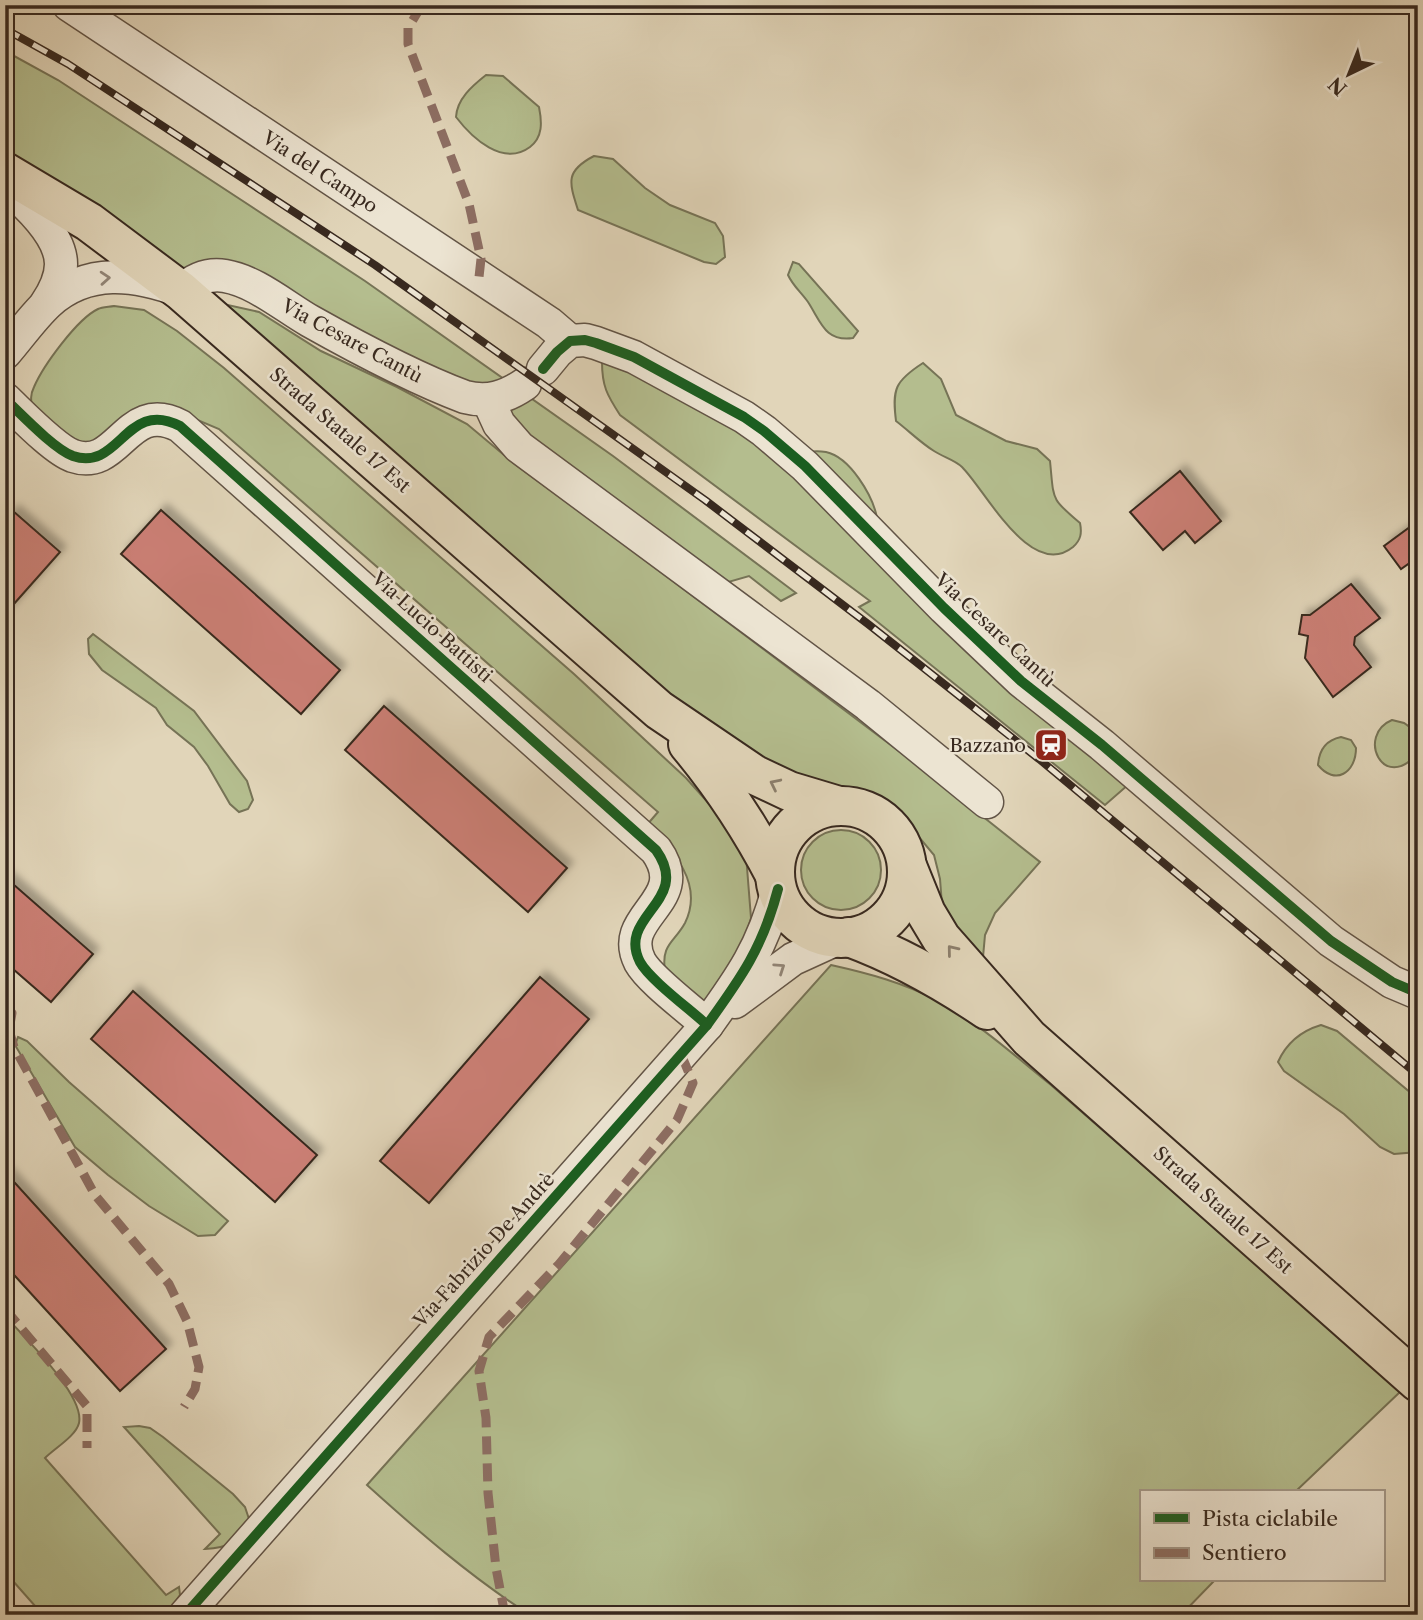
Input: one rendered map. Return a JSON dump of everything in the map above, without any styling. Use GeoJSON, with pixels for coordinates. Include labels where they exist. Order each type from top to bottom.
{"type":"FeatureCollection","features":[{"type":"Feature","properties":{"kind":"main road","name":"Strada Statale 17 Est"},"geometry":{"type":"LineString","coordinates":[[5,172],[89,222],[181,291],[659,710],[755,775],[789,791],[839,806]]}},
{"type":"Feature","properties":{"kind":"main road","name":"Strada Statale 17 Est"},"geometry":{"type":"LineString","coordinates":[[659,710],[732,800],[750,827],[776,882]]}},
{"type":"Feature","properties":{"kind":"main road"},"geometry":{"type":"LineString","coordinates":[[839,806],[867,812],[892,830],[902,847],[907,866],[905,889],[889,918],[870,932],[844,937],[825,936],[801,924],[790,914],[776,882],[781,844],[793,827],[818,810],[839,806]]}},
{"type":"Feature","properties":{"kind":"main road","name":"Strada Statale 17 Est"},"geometry":{"type":"LineString","coordinates":[[907,866],[926,913],[942,938],[1029,1038],[1418,1382]]}},
{"type":"Feature","properties":{"kind":"main road","name":"Strada Statale 17 Est"},"geometry":{"type":"LineString","coordinates":[[844,937],[891,954],[920,969],[1029,1038]]}},
{"type":"Feature","properties":{"kind":"street","name":"Via del Campo"},"geometry":{"type":"LineString","coordinates":[[69,5],[549,323],[570,341]]}},
{"type":"Feature","properties":{"kind":"street"},"geometry":{"type":"LineString","coordinates":[[5,186],[35,214],[53,238],[60,256],[59,279],[45,306],[5,354]]}},
{"type":"Feature","properties":{"kind":"street","name":"Via Cesare Cantù"},"geometry":{"type":"LineString","coordinates":[[181,291],[191,283],[209,276],[237,279],[347,341],[432,382],[465,397],[488,400]]}},
{"type":"Feature","properties":{"kind":"street"},"geometry":{"type":"LineString","coordinates":[[45,306],[72,286],[98,278],[145,280],[181,291]]}},
{"type":"Feature","properties":{"kind":"street","name":"Via Cesare Cantù"},"geometry":{"type":"LineString","coordinates":[[570,341],[585,340],[634,357],[744,417],[764,431],[805,466],[951,615],[1021,681],[1102,745],[1331,941],[1382,977],[1418,993]]}},
{"type":"Feature","properties":{"kind":"street"},"geometry":{"type":"LineString","coordinates":[[570,341],[534,377],[501,397],[488,400],[499,424],[519,447],[887,720],[987,802]]}},
{"type":"Feature","properties":{"kind":"street","name":"Via Lucio Battisti"},"geometry":{"type":"LineString","coordinates":[[5,399],[61,449],[82,457],[104,454],[132,427],[145,421],[159,419],[180,426],[656,850],[667,870],[667,885],[661,899],[640,925],[636,939],[637,954],[649,973],[707,1026]]}},
{"type":"Feature","properties":{"kind":"street","name":"Via Fabrizio De Andrè"},"geometry":{"type":"LineString","coordinates":[[185,1615],[707,1026],[753,957],[765,933],[776,882]]}},
{"type":"Feature","properties":{"kind":"street","name":"Via Fabrizio De Andrè"},"geometry":{"type":"LineString","coordinates":[[707,1026],[770,974],[793,959],[844,937]]}},
{"type":"Feature","properties":{"kind":"green space"},"geometry":{"type":"Polygon","coordinates":[[[5,51],[58,80],[365,281],[613,456],[796,593],[781,601],[749,576],[725,583],[508,424],[327,326],[177,274],[5,164],[5,51]]]}},
{"type":"Feature","properties":{"kind":"green space"},"geometry":{"type":"Polygon","coordinates":[[[486,75],[503,76],[539,107],[540,129],[537,139],[530,147],[509,154],[499,152],[479,141],[456,117],[462,99],[486,75]]]}},
{"type":"Feature","properties":{"kind":"green space"},"geometry":{"type":"Polygon","coordinates":[[[594,156],[613,159],[645,188],[670,205],[715,223],[723,236],[725,257],[716,264],[704,262],[578,210],[571,185],[572,178],[578,167],[594,156]]]}},
{"type":"Feature","properties":{"kind":"green space"},"geometry":{"type":"Polygon","coordinates":[[[793,262],[799,264],[858,331],[853,338],[836,337],[825,329],[788,275],[793,262]]]}},
{"type":"Feature","properties":{"kind":"green space"},"geometry":{"type":"Polygon","coordinates":[[[214,302],[259,312],[321,351],[467,424],[516,465],[928,773],[1040,862],[995,913],[985,935],[983,957],[943,918],[940,879],[934,855],[898,812],[887,804],[864,796],[757,769],[214,302]]]}},
{"type":"Feature","properties":{"kind":"green space"},"geometry":{"type":"Polygon","coordinates":[[[114,306],[144,310],[177,331],[224,368],[574,674],[686,778],[721,817],[746,855],[751,918],[738,962],[705,1001],[697,999],[665,971],[667,949],[685,923],[691,895],[688,881],[676,857],[646,826],[658,812],[219,429],[193,418],[90,444],[75,442],[32,409],[31,395],[34,387],[62,344],[90,314],[100,308],[114,306]]]}},
{"type":"Feature","properties":{"kind":"green space"},"geometry":{"type":"Polygon","coordinates":[[[602,362],[643,377],[743,430],[1129,784],[1105,805],[859,607],[870,601],[620,415],[606,390],[602,362]]]}},
{"type":"Feature","properties":{"kind":"green space"},"geometry":{"type":"Polygon","coordinates":[[[923,363],[941,379],[956,415],[1006,441],[1037,449],[1050,461],[1055,497],[1080,523],[1080,536],[1073,547],[1057,554],[1041,552],[1026,543],[1011,529],[962,467],[929,448],[896,421],[895,393],[906,375],[923,363]]]}},
{"type":"Feature","properties":{"kind":"green space"},"geometry":{"type":"Polygon","coordinates":[[[808,452],[826,452],[844,461],[871,499],[877,518],[808,452]]]}},
{"type":"Feature","properties":{"kind":"green space"},"geometry":{"type":"Polygon","coordinates":[[[93,634],[194,711],[247,781],[253,800],[248,809],[239,812],[230,804],[194,747],[167,725],[156,708],[102,670],[89,654],[88,639],[93,634]]]}},
{"type":"Feature","properties":{"kind":"green space"},"geometry":{"type":"Polygon","coordinates":[[[1392,720],[1404,723],[1418,733],[1418,753],[1405,764],[1394,767],[1385,765],[1378,758],[1375,748],[1381,727],[1392,720]]]}},
{"type":"Feature","properties":{"kind":"green space"},"geometry":{"type":"Polygon","coordinates":[[[1341,737],[1351,740],[1356,748],[1355,757],[1343,774],[1331,775],[1318,765],[1320,755],[1327,743],[1341,737]]]}},
{"type":"Feature","properties":{"kind":"green space"},"geometry":{"type":"Polygon","coordinates":[[[841,830],[856,833],[869,842],[878,855],[881,870],[878,885],[869,898],[856,907],[841,910],[826,907],[813,898],[804,885],[801,870],[804,855],[813,842],[826,833],[841,830]]]}},
{"type":"Feature","properties":{"kind":"green space"},"geometry":{"type":"Polygon","coordinates":[[[831,965],[912,989],[938,1001],[982,1030],[1051,1085],[1401,1391],[1297,1490],[1140,1490],[1140,1582],[1213,1582],[1181,1615],[530,1615],[446,1553],[367,1485],[831,965]]]}},
{"type":"Feature","properties":{"kind":"green space"},"geometry":{"type":"Polygon","coordinates":[[[1321,1025],[1337,1031],[1418,1099],[1418,1152],[1394,1154],[1380,1147],[1344,1114],[1284,1071],[1278,1062],[1285,1049],[1301,1035],[1321,1025]]]}},
{"type":"Feature","properties":{"kind":"green space"},"geometry":{"type":"Polygon","coordinates":[[[18,1037],[27,1041],[69,1082],[228,1221],[215,1235],[198,1236],[149,1206],[75,1147],[15,1045],[18,1037]]]}},
{"type":"Feature","properties":{"kind":"green space"},"geometry":{"type":"Polygon","coordinates":[[[5,1316],[63,1382],[78,1411],[79,1423],[74,1433],[45,1458],[166,1595],[179,1587],[180,1595],[166,1615],[43,1615],[5,1572],[5,1538],[13,1532],[5,1518],[5,1316]]]}},
{"type":"Feature","properties":{"kind":"green space"},"geometry":{"type":"Polygon","coordinates":[[[124,1427],[150,1428],[163,1437],[233,1494],[245,1507],[250,1522],[241,1535],[227,1545],[205,1549],[220,1534],[124,1427]]]}},
{"type":"Feature","properties":{"kind":"building"},"geometry":{"type":"Polygon","coordinates":[[[1180,471],[1221,521],[1195,543],[1185,531],[1163,550],[1130,512],[1180,471]]]}},
{"type":"Feature","properties":{"kind":"building"},"geometry":{"type":"Polygon","coordinates":[[[161,510],[340,670],[301,714],[121,554],[161,510]]]}},
{"type":"Feature","properties":{"kind":"building"},"geometry":{"type":"Polygon","coordinates":[[[13,511],[60,552],[5,614],[5,520],[13,511]]]}},
{"type":"Feature","properties":{"kind":"building"},"geometry":{"type":"Polygon","coordinates":[[[1418,521],[1418,557],[1401,569],[1384,546],[1418,521]]]}},
{"type":"Feature","properties":{"kind":"building"},"geometry":{"type":"Polygon","coordinates":[[[1351,584],[1380,618],[1355,637],[1354,645],[1371,667],[1333,697],[1305,658],[1308,636],[1299,634],[1302,615],[1310,615],[1351,584]]]}},
{"type":"Feature","properties":{"kind":"building"},"geometry":{"type":"Polygon","coordinates":[[[384,706],[567,868],[528,912],[345,750],[384,706]]]}},
{"type":"Feature","properties":{"kind":"building"},"geometry":{"type":"Polygon","coordinates":[[[5,877],[93,954],[51,1002],[5,962],[5,877]]]}},
{"type":"Feature","properties":{"kind":"building"},"geometry":{"type":"Polygon","coordinates":[[[540,977],[589,1019],[429,1203],[380,1161],[540,977]]]}},
{"type":"Feature","properties":{"kind":"building"},"geometry":{"type":"Polygon","coordinates":[[[133,991],[317,1155],[275,1202],[91,1039],[133,991]]]}},
{"type":"Feature","properties":{"kind":"building"},"geometry":{"type":"Polygon","coordinates":[[[5,1172],[166,1349],[120,1391],[5,1265],[5,1172]]]}},
{"type":"Feature","properties":{"kind":"railway"},"geometry":{"type":"LineString","coordinates":[[5,29],[68,64],[375,265],[705,500],[1039,759],[1418,1075]]}},
{"type":"Feature","properties":{"kind":"marked path"},"geometry":{"type":"LineString","coordinates":[[422,5],[408,28],[408,44],[469,204],[481,259],[479,277]]}},
{"type":"Feature","properties":{"kind":"marked path"},"geometry":{"type":"LineString","coordinates":[[5,1007],[12,1013],[9,1030],[14,1047],[95,1195],[169,1284],[187,1321],[199,1367],[195,1389],[184,1407]]}},
{"type":"Feature","properties":{"kind":"marked path"},"geometry":{"type":"LineString","coordinates":[[505,1615],[496,1568],[488,1493],[486,1418],[479,1371],[489,1337],[559,1264],[677,1120],[693,1083],[681,1054]]}},
{"type":"Feature","properties":{"kind":"marked path"},"geometry":{"type":"LineString","coordinates":[[5,1309],[87,1406],[87,1448]]}},
{"type":"Feature","properties":{"kind":"cycle path"},"geometry":{"type":"LineString","coordinates":[[543,369],[570,341],[585,340],[596,343],[634,357],[744,417],[764,431],[805,466],[944,608],[1021,681],[1102,745],[1331,941],[1392,982],[1418,993]]}},
{"type":"Feature","properties":{"kind":"cycle path"},"geometry":{"type":"LineString","coordinates":[[5,399],[47,439],[73,456],[89,458],[102,454],[135,427],[147,421],[162,420],[180,426],[656,850],[665,868],[666,883],[661,896],[638,932],[635,946],[645,969],[707,1025]]}},
{"type":"Feature","properties":{"kind":"cycle path"},"geometry":{"type":"LineString","coordinates":[[185,1615],[707,1025],[750,961],[778,889]]}},
{"type":"Feature","properties":{"kind":"place","name":"Bazzano"},"geometry":{"type":"Point","coordinates":[1051,745]}}]}
